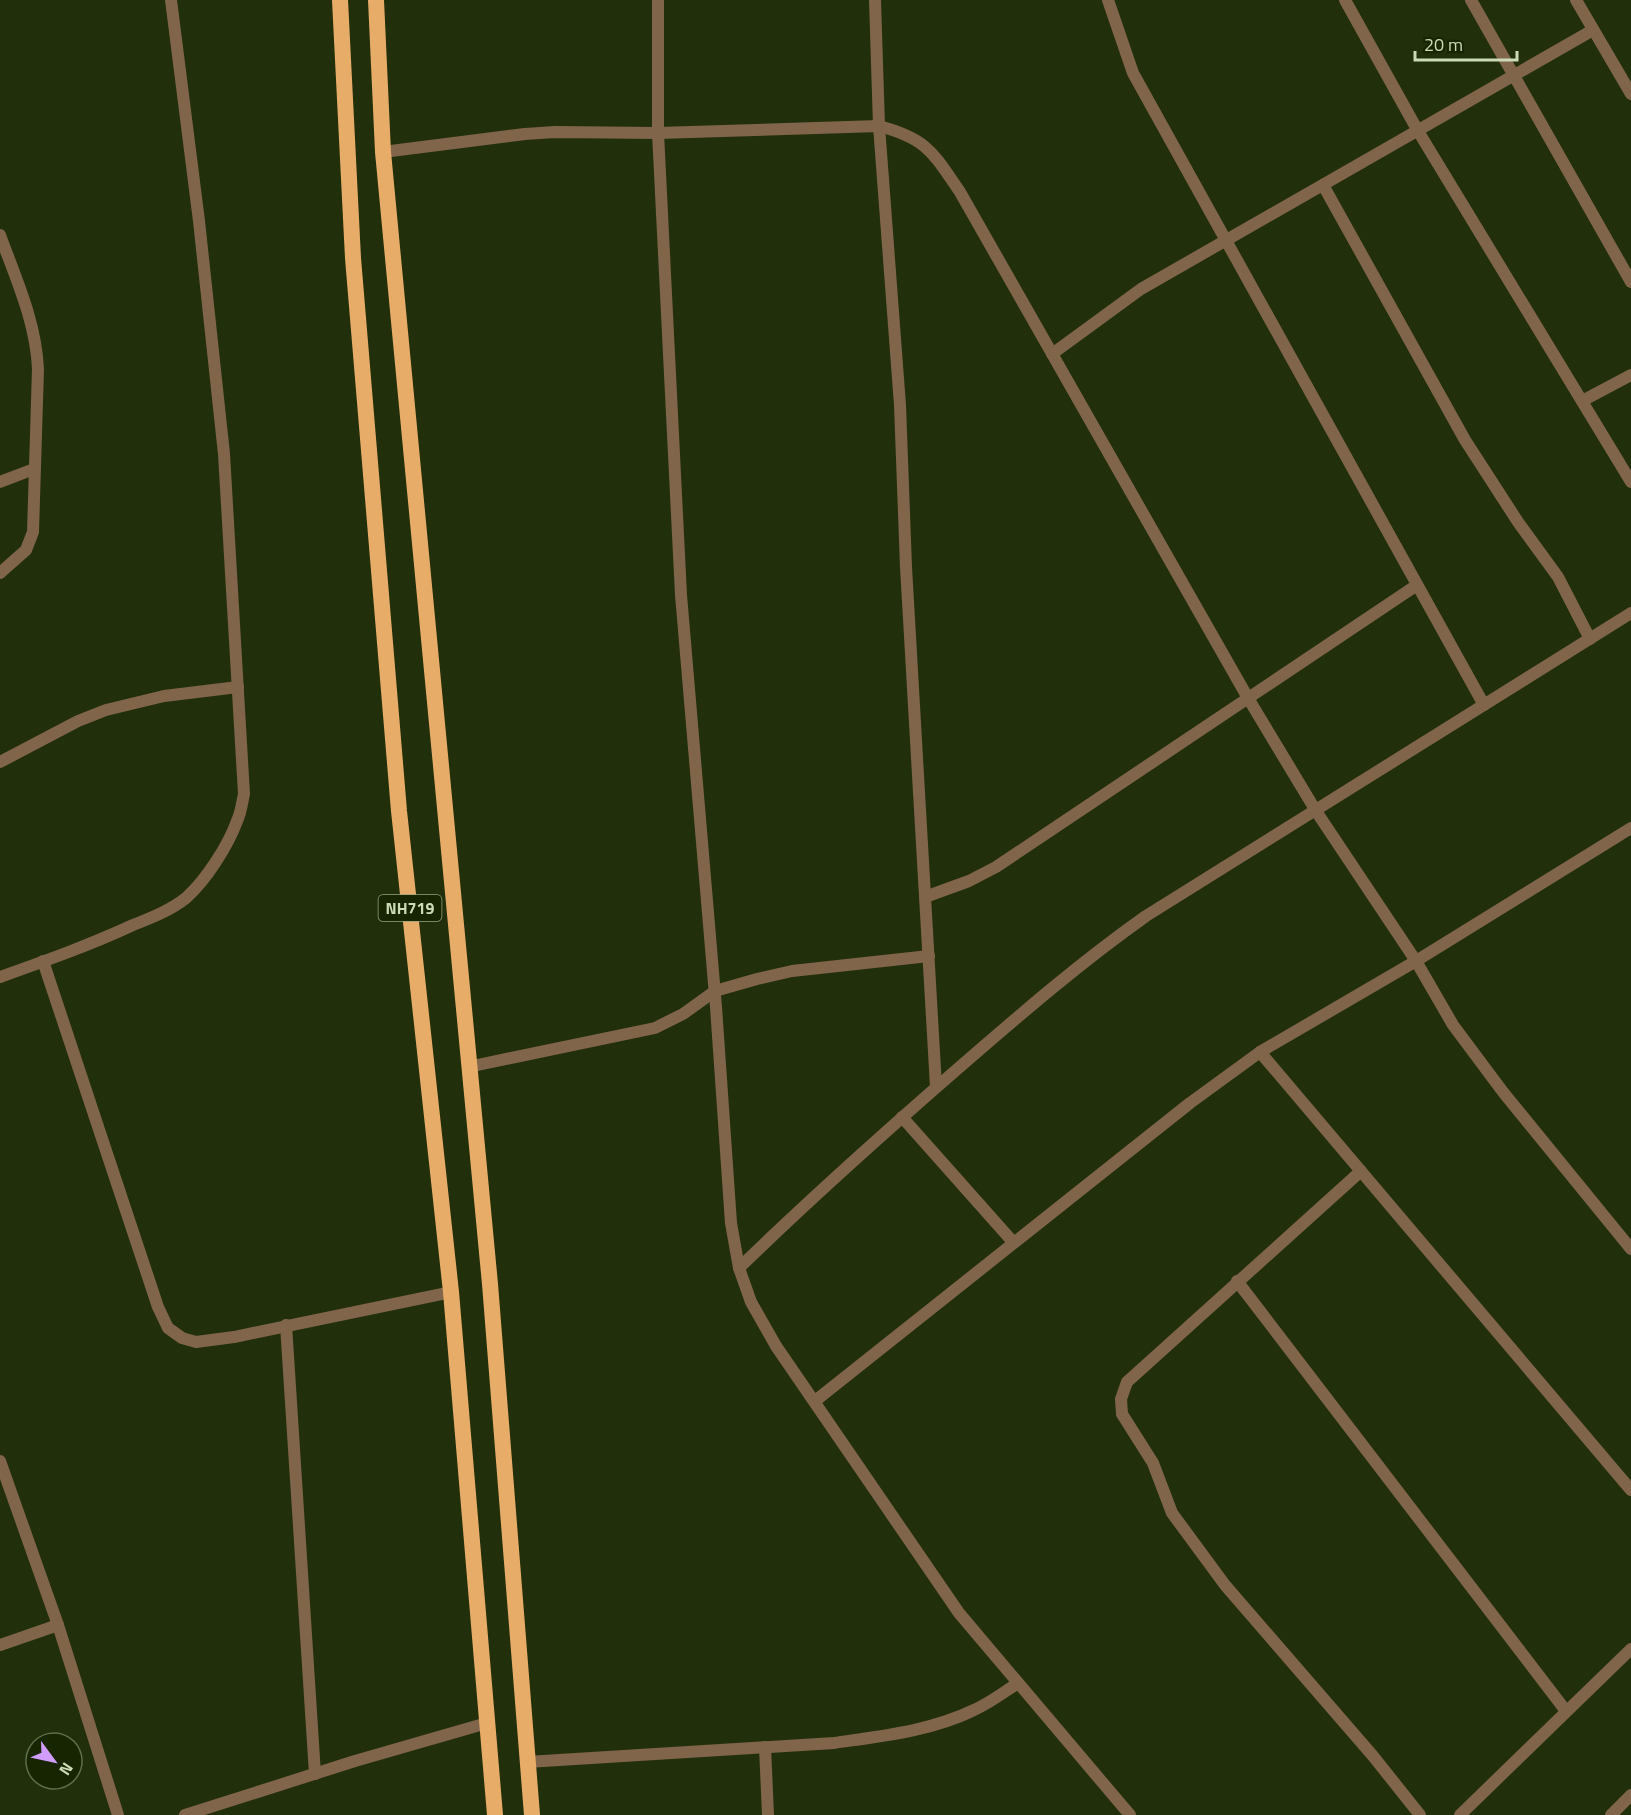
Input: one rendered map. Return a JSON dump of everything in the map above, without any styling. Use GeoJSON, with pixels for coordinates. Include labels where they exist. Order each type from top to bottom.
{"type":"FeatureCollection","features":[{"type":"Feature","properties":{"kind":"highway","name":"NH719"},"geometry":{"type":"LineString","coordinates":[[340,0],[353,258],[398,800],[452,1292],[495,1815]]}},
{"type":"Feature","properties":{"kind":"highway","name":"NH719"},"geometry":{"type":"LineString","coordinates":[[376,0],[383,152],[490,1284],[532,1815]]}},
{"type":"Feature","properties":{"kind":"street"},"geometry":{"type":"LineString","coordinates":[[0,977],[76,950],[161,913],[186,897],[210,869],[226,844],[238,820],[244,794],[230,534],[218,388],[171,0]]}},
{"type":"Feature","properties":{"kind":"street"},"geometry":{"type":"LineString","coordinates":[[658,0],[658,133],[681,595],[715,991],[731,1223],[739,1268],[751,1302],[771,1337],[959,1613],[1130,1815]]}},
{"type":"Feature","properties":{"kind":"street"},"geometry":{"type":"LineString","coordinates":[[875,0],[879,126],[900,405],[906,567],[936,1087]]}},
{"type":"Feature","properties":{"kind":"street"},"geometry":{"type":"LineString","coordinates":[[1108,0],[1133,73],[1484,705]]}},
{"type":"Feature","properties":{"kind":"street"},"geometry":{"type":"LineString","coordinates":[[1345,0],[1418,131],[1631,482]]}},
{"type":"Feature","properties":{"kind":"street"},"geometry":{"type":"LineString","coordinates":[[1471,0],[1631,282]]}},
{"type":"Feature","properties":{"kind":"street"},"geometry":{"type":"LineString","coordinates":[[1576,0],[1631,94]]}},
{"type":"Feature","properties":{"kind":"street"},"geometry":{"type":"LineString","coordinates":[[1052,354],[1142,289],[1593,30]]}},
{"type":"Feature","properties":{"kind":"street"},"geometry":{"type":"LineString","coordinates":[[383,152],[555,132],[658,133],[879,126],[904,133],[922,142],[960,192],[1248,698],[1316,811],[1416,961],[1453,1025],[1557,1160],[1631,1249]]}},
{"type":"Feature","properties":{"kind":"street"},"geometry":{"type":"LineString","coordinates":[[1323,185],[1465,440],[1518,522],[1558,577],[1590,639]]}},
{"type":"Feature","properties":{"kind":"street"},"geometry":{"type":"LineString","coordinates":[[0,235],[4,258],[32,323],[37,346],[33,532],[26,550],[0,573]]}},
{"type":"Feature","properties":{"kind":"street"},"geometry":{"type":"LineString","coordinates":[[1582,401],[1631,375]]}},
{"type":"Feature","properties":{"kind":"street"},"geometry":{"type":"LineString","coordinates":[[0,482],[34,469]]}},
{"type":"Feature","properties":{"kind":"street"},"geometry":{"type":"LineString","coordinates":[[925,897],[969,881],[996,867],[1417,585]]}},
{"type":"Feature","properties":{"kind":"street"},"geometry":{"type":"LineString","coordinates":[[739,1268],[821,1189],[902,1117],[1045,992],[1102,947],[1146,916],[1631,613]]}},
{"type":"Feature","properties":{"kind":"street"},"geometry":{"type":"LineString","coordinates":[[0,762],[78,721],[106,710],[164,696],[238,687]]}},
{"type":"Feature","properties":{"kind":"street"},"geometry":{"type":"LineString","coordinates":[[815,1401],[1190,1103],[1260,1052],[1416,961],[1631,828]]}},
{"type":"Feature","properties":{"kind":"street"},"geometry":{"type":"LineString","coordinates":[[468,1067],[655,1028],[683,1014],[715,991],[792,971],[929,956]]}},
{"type":"Feature","properties":{"kind":"street"},"geometry":{"type":"LineString","coordinates":[[43,961],[158,1306],[168,1328],[182,1338],[196,1342],[234,1337],[452,1292]]}},
{"type":"Feature","properties":{"kind":"street"},"geometry":{"type":"LineString","coordinates":[[1260,1052],[1631,1490]]}},
{"type":"Feature","properties":{"kind":"street"},"geometry":{"type":"LineString","coordinates":[[902,1117],[1013,1242]]}},
{"type":"Feature","properties":{"kind":"street"},"geometry":{"type":"LineString","coordinates":[[1361,1171],[1126,1382],[1121,1398],[1122,1414],[1153,1463],[1172,1513],[1225,1586],[1373,1756],[1420,1815]]}},
{"type":"Feature","properties":{"kind":"street"},"geometry":{"type":"LineString","coordinates":[[1237,1281],[1566,1712]]}},
{"type":"Feature","properties":{"kind":"street"},"geometry":{"type":"LineString","coordinates":[[286,1325],[315,1774]]}},
{"type":"Feature","properties":{"kind":"street"},"geometry":{"type":"LineString","coordinates":[[0,1461],[58,1625],[118,1815]]}},
{"type":"Feature","properties":{"kind":"street"},"geometry":{"type":"LineString","coordinates":[[0,1645],[58,1625]]}},
{"type":"Feature","properties":{"kind":"street"},"geometry":{"type":"LineString","coordinates":[[1460,1815],[1631,1649]]}},
{"type":"Feature","properties":{"kind":"street"},"geometry":{"type":"LineString","coordinates":[[527,1762],[834,1743],[904,1732],[942,1724],[975,1710],[1018,1683]]}},
{"type":"Feature","properties":{"kind":"street"},"geometry":{"type":"LineString","coordinates":[[185,1815],[487,1723]]}},
{"type":"Feature","properties":{"kind":"street"},"geometry":{"type":"LineString","coordinates":[[765,1747],[768,1815]]}},
{"type":"Feature","properties":{"kind":"street"},"geometry":{"type":"LineString","coordinates":[[1611,1815],[1631,1795]]}}]}
